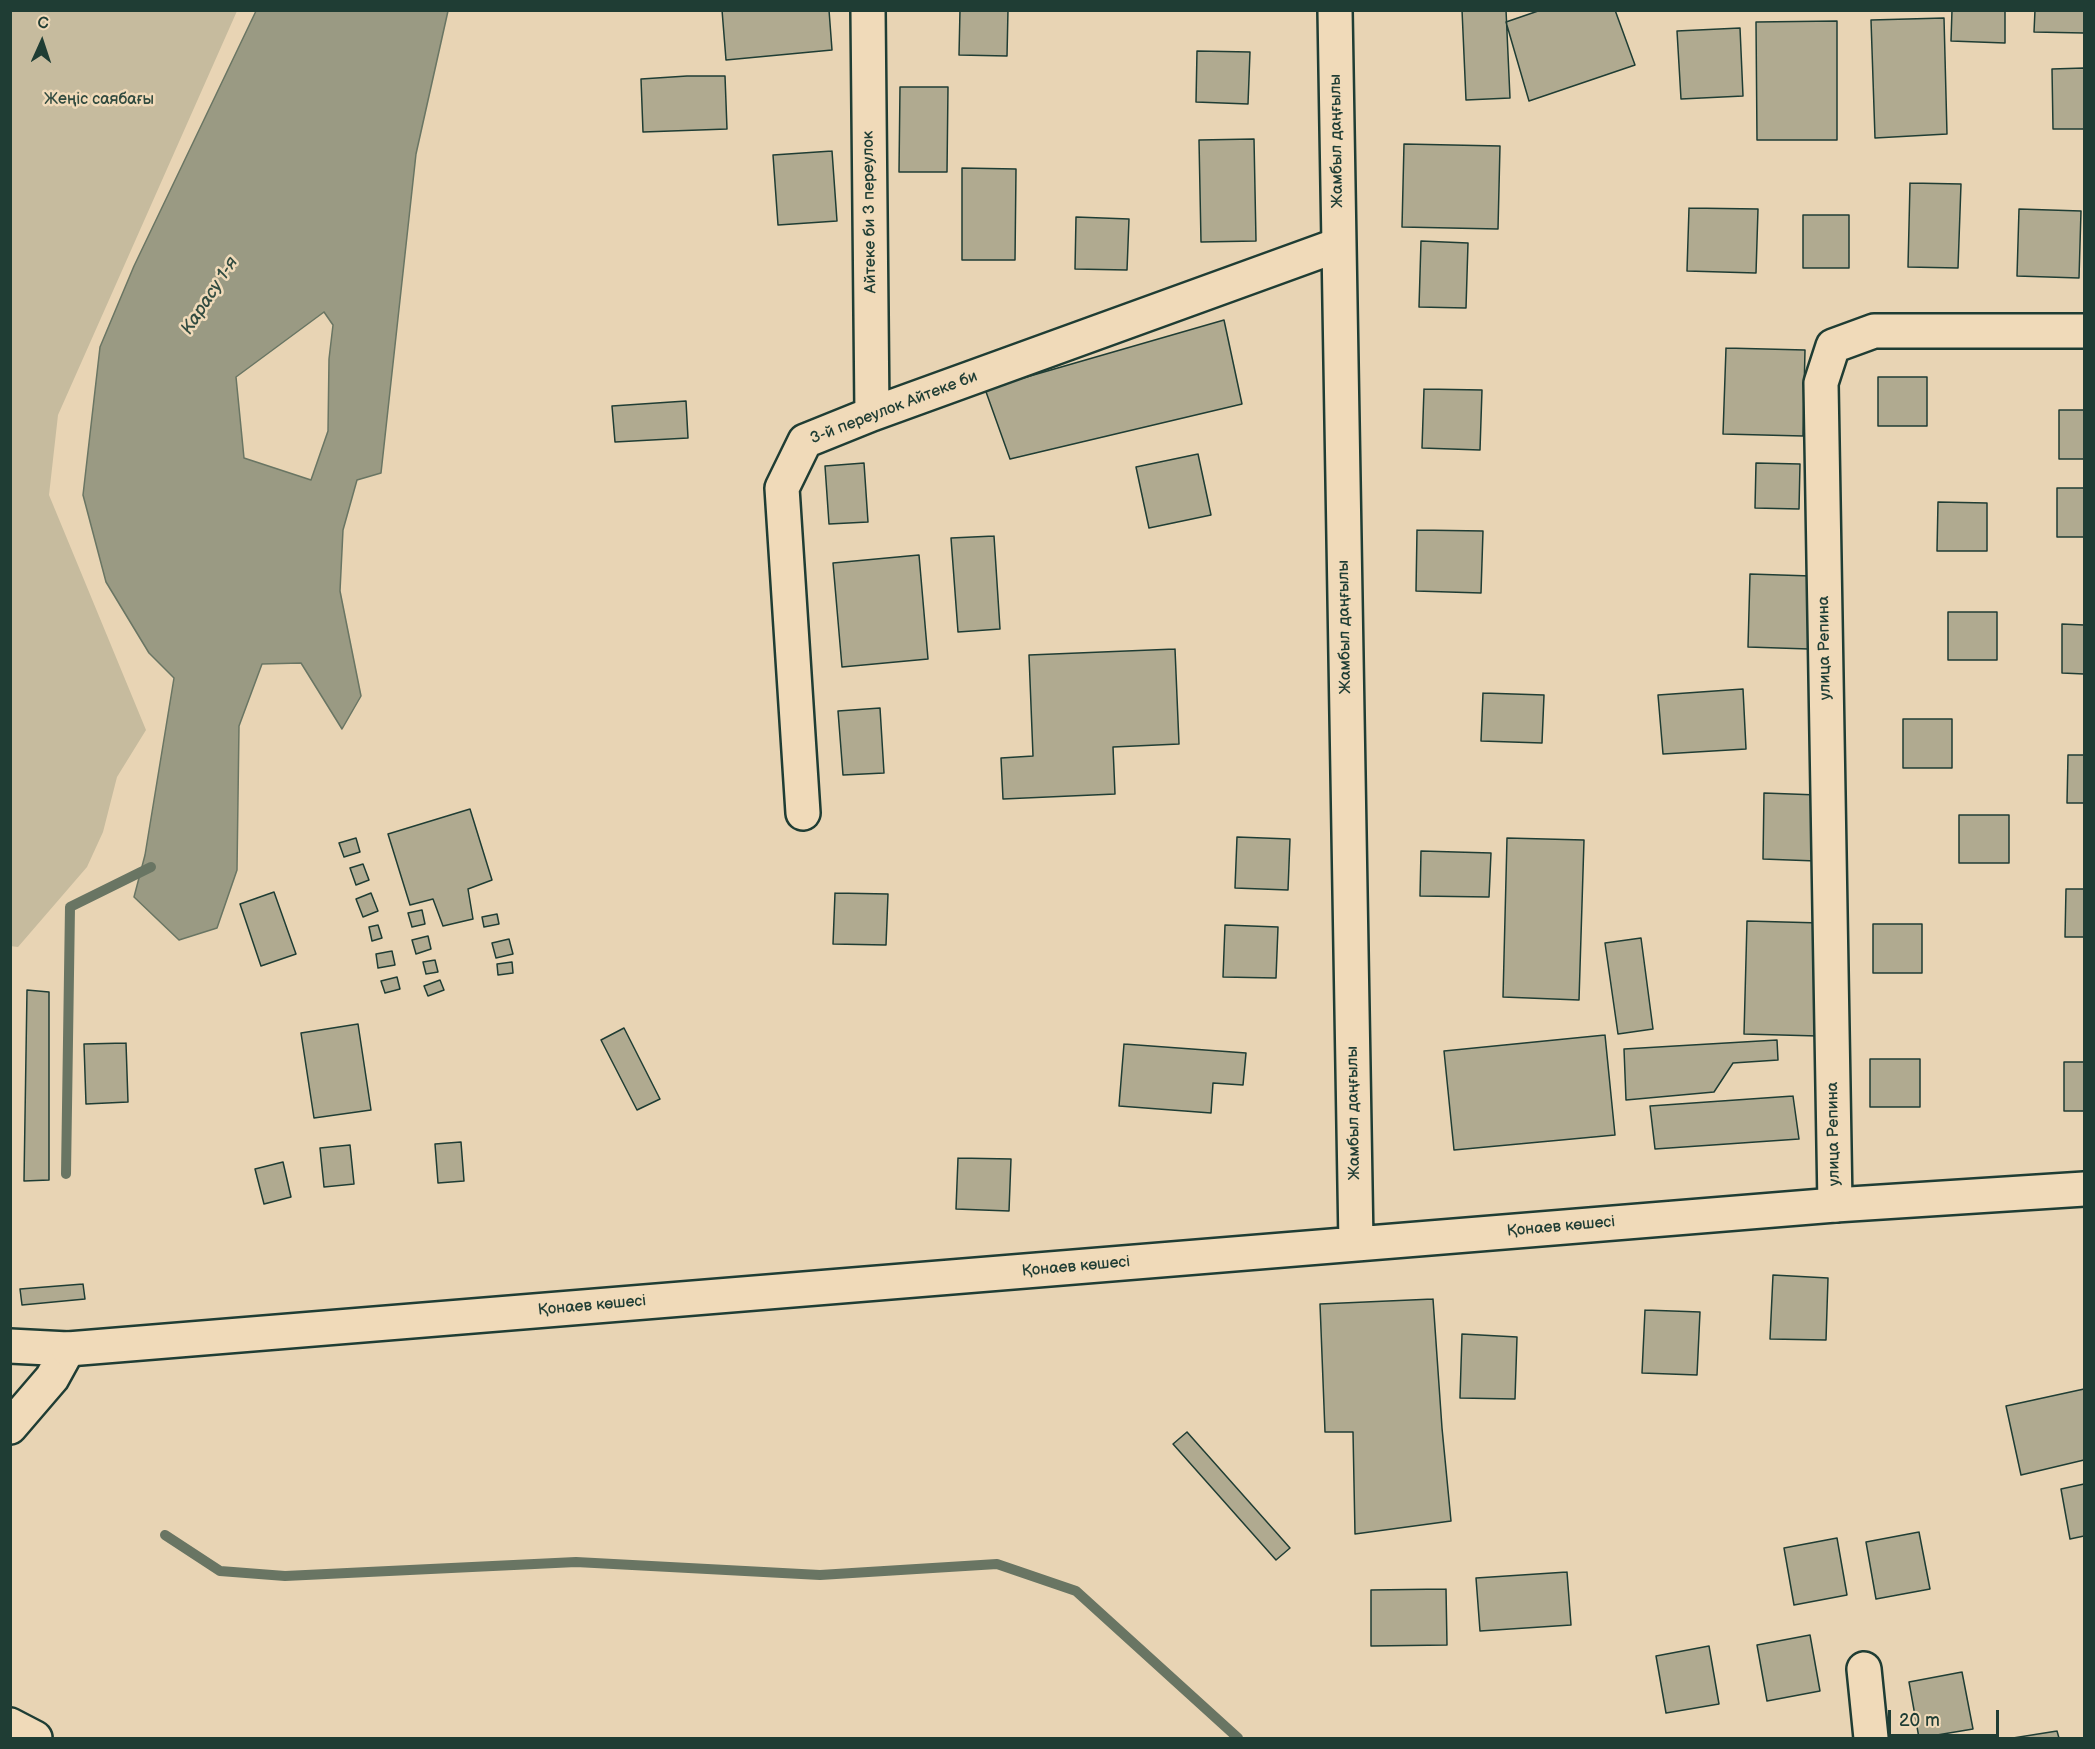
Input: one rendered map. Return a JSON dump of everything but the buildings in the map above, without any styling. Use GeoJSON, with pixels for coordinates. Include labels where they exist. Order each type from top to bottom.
{"type":"FeatureCollection","features":[{"type":"Feature","properties":{"kind":"main road","name":"Айтеке би 3 переулок"},"geometry":{"type":"LineString","coordinates":[[868,10],[872,414]]}},
{"type":"Feature","properties":{"kind":"main road","name":"Жамбыл даңғылы"},"geometry":{"type":"LineString","coordinates":[[1335,10],[1356,1244]]}},
{"type":"Feature","properties":{"kind":"main road","name":"3-й переулок Айтеке би"},"geometry":{"type":"LineString","coordinates":[[803,813],[782,488],[805,441],[872,414],[1338,245]]}},
{"type":"Feature","properties":{"kind":"main road","name":"улица Репина"},"geometry":{"type":"LineString","coordinates":[[1835,1205],[1821,383],[1833,345],[1874,331],[2085,330]]}},
{"type":"Feature","properties":{"kind":"main road","name":"Қонаев көшесі"},"geometry":{"type":"LineString","coordinates":[[10,1346],[68,1349],[1835,1205],[2085,1189]]}},
{"type":"Feature","properties":{"kind":"main road"},"geometry":{"type":"LineString","coordinates":[[10,1427],[52,1378],[68,1349]]}},
{"type":"Feature","properties":{"kind":"main road"},"geometry":{"type":"LineString","coordinates":[[1864,1669],[1871,1738]]}},
{"type":"Feature","properties":{"kind":"green space","name":"Жеңіс саябағы"},"geometry":{"type":"Polygon","coordinates":[[[10,11],[237,11],[58,415],[49,495],[146,730],[117,777],[103,832],[87,867],[18,947],[10,946],[10,11]]]}},
{"type":"Feature","properties":{"kind":"water","name":"Карасу 1-я"},"geometry":{"type":"Polygon","coordinates":[[[256,11],[448,11],[416,154],[381,473],[357,480],[343,530],[340,591],[361,696],[342,729],[301,663],[262,664],[239,726],[237,870],[217,928],[179,940],[134,897],[145,855],[174,678],[149,653],[106,582],[83,495],[100,347],[134,266],[256,11]],[[324,312],[236,377],[244,458],[311,480],[328,431],[329,359],[333,325],[324,312]]]}},
{"type":"Feature","properties":{"kind":"waterway"},"geometry":{"type":"LineString","coordinates":[[66,1174],[70,907],[151,867]]}},
{"type":"Feature","properties":{"kind":"waterway"},"geometry":{"type":"LineString","coordinates":[[165,1535],[220,1571],[285,1576],[576,1562],[820,1575],[997,1564],[1076,1591],[1238,1738]]}}]}
